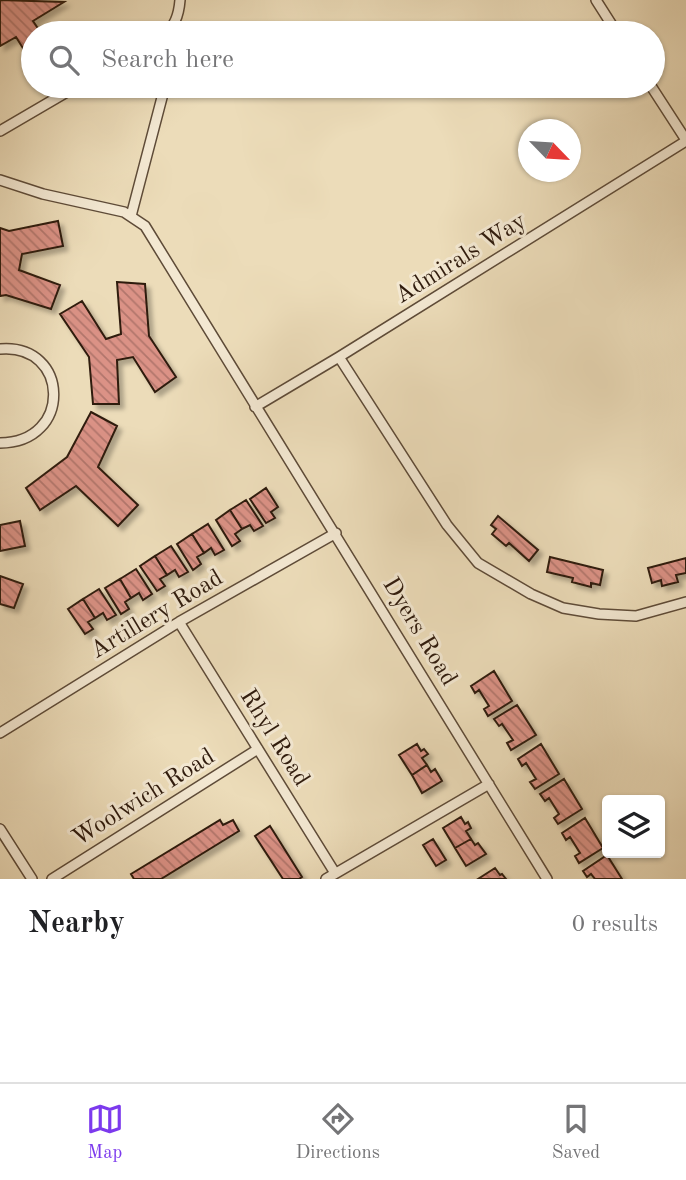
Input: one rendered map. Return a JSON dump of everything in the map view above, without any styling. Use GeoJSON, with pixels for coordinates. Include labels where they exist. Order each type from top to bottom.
{"type":"FeatureCollection","features":[{"type":"Feature","properties":{"kind":"lane"},"geometry":{"type":"LineString","coordinates":[[175,21],[179,14],[180,0]]}},
{"type":"Feature","properties":{"kind":"lane"},"geometry":{"type":"LineString","coordinates":[[596,0],[609,21]]}},
{"type":"Feature","properties":{"kind":"lane"},"geometry":{"type":"LineString","coordinates":[[0,131],[56,98]]}},
{"type":"Feature","properties":{"kind":"lane"},"geometry":{"type":"LineString","coordinates":[[0,180],[43,194],[124,212],[131,216],[162,98]]}},
{"type":"Feature","properties":{"kind":"lane"},"geometry":{"type":"LineString","coordinates":[[659,98],[686,140]]}},
{"type":"Feature","properties":{"kind":"lane","name":"Admirals Way"},"geometry":{"type":"LineString","coordinates":[[255,407],[340,358],[686,140]]}},
{"type":"Feature","properties":{"kind":"lane","name":"Dyers Road"},"geometry":{"type":"LineString","coordinates":[[131,216],[145,226],[547,879]]}},
{"type":"Feature","properties":{"kind":"lane"},"geometry":{"type":"LineString","coordinates":[[0,349],[12,348],[43,363],[53,382],[55,400],[49,419],[37,432],[11,443],[0,443]]}},
{"type":"Feature","properties":{"kind":"lane"},"geometry":{"type":"LineString","coordinates":[[340,358],[447,525],[478,563],[531,594],[563,608],[636,616],[686,602]]}},
{"type":"Feature","properties":{"kind":"lane","name":"Artillery Road"},"geometry":{"type":"LineString","coordinates":[[1,731],[179,622],[336,533]]}},
{"type":"Feature","properties":{"kind":"lane","name":"Rhyl Road"},"geometry":{"type":"LineString","coordinates":[[179,622],[258,749],[331,876]]}},
{"type":"Feature","properties":{"kind":"lane","name":"Woolwich Road"},"geometry":{"type":"LineString","coordinates":[[51,879],[258,749]]}},
{"type":"Feature","properties":{"kind":"lane"},"geometry":{"type":"LineString","coordinates":[[331,876],[489,784]]}},
{"type":"Feature","properties":{"kind":"lane"},"geometry":{"type":"LineString","coordinates":[[0,829],[32,879]]}},
{"type":"Feature","properties":{"kind":"building"},"geometry":{"type":"Polygon","coordinates":[[[0,0],[64,2],[33,21],[21,21],[21,45],[16,37],[0,46],[0,0]]]}},
{"type":"Feature","properties":{"kind":"building"},"geometry":{"type":"Polygon","coordinates":[[[58,221],[63,246],[22,254],[19,270],[60,285],[51,309],[6,295],[0,296],[0,228],[9,231],[58,221]]]}},
{"type":"Feature","properties":{"kind":"building"},"geometry":{"type":"Polygon","coordinates":[[[117,282],[145,284],[149,336],[176,377],[155,392],[133,357],[117,360],[119,404],[93,404],[89,357],[60,314],[82,301],[106,339],[121,334],[117,282]]]}},
{"type":"Feature","properties":{"kind":"building"},"geometry":{"type":"Polygon","coordinates":[[[91,412],[117,426],[98,467],[138,505],[118,526],[76,486],[40,510],[26,488],[67,457],[91,412]]]}},
{"type":"Feature","properties":{"kind":"building"},"geometry":{"type":"Polygon","coordinates":[[[266,488],[278,507],[271,512],[275,518],[266,523],[250,499],[266,488]]]}},
{"type":"Feature","properties":{"kind":"building"},"geometry":{"type":"Polygon","coordinates":[[[246,500],[263,526],[254,531],[250,525],[242,529],[230,510],[246,500]]]}},
{"type":"Feature","properties":{"kind":"building"},"geometry":{"type":"Polygon","coordinates":[[[230,510],[242,529],[235,534],[240,541],[232,546],[216,520],[230,510]]]}},
{"type":"Feature","properties":{"kind":"building"},"geometry":{"type":"Polygon","coordinates":[[[498,516],[538,550],[529,561],[509,543],[506,546],[492,534],[496,529],[491,525],[498,516]]]}},
{"type":"Feature","properties":{"kind":"building"},"geometry":{"type":"Polygon","coordinates":[[[20,521],[25,546],[0,551],[0,525],[20,521]]]}},
{"type":"Feature","properties":{"kind":"building"},"geometry":{"type":"Polygon","coordinates":[[[208,524],[224,550],[215,555],[211,548],[204,553],[192,534],[208,524]]]}},
{"type":"Feature","properties":{"kind":"building"},"geometry":{"type":"Polygon","coordinates":[[[192,534],[204,553],[197,557],[201,564],[193,570],[177,544],[192,534]]]}},
{"type":"Feature","properties":{"kind":"building"},"geometry":{"type":"Polygon","coordinates":[[[171,546],[188,572],[179,577],[175,570],[167,575],[155,556],[171,546]]]}},
{"type":"Feature","properties":{"kind":"building"},"geometry":{"type":"Polygon","coordinates":[[[155,556],[167,575],[160,579],[165,586],[157,591],[140,566],[155,556]]]}},
{"type":"Feature","properties":{"kind":"building"},"geometry":{"type":"Polygon","coordinates":[[[550,557],[603,570],[600,585],[591,583],[591,587],[572,582],[573,578],[547,572],[550,557]]]}},
{"type":"Feature","properties":{"kind":"building"},"geometry":{"type":"Polygon","coordinates":[[[686,558],[686,573],[676,575],[678,582],[662,586],[661,580],[652,583],[648,568],[686,558]]]}},
{"type":"Feature","properties":{"kind":"building"},"geometry":{"type":"Polygon","coordinates":[[[136,569],[152,594],[143,600],[139,593],[131,598],[120,579],[136,569]]]}},
{"type":"Feature","properties":{"kind":"building"},"geometry":{"type":"Polygon","coordinates":[[[0,576],[23,584],[14,608],[0,604],[0,576]]]}},
{"type":"Feature","properties":{"kind":"building"},"geometry":{"type":"Polygon","coordinates":[[[120,579],[131,598],[125,602],[129,609],[121,614],[105,588],[120,579]]]}},
{"type":"Feature","properties":{"kind":"building"},"geometry":{"type":"Polygon","coordinates":[[[99,589],[116,615],[107,620],[103,613],[95,618],[83,599],[99,589]]]}},
{"type":"Feature","properties":{"kind":"building"},"geometry":{"type":"Polygon","coordinates":[[[83,599],[95,618],[88,622],[93,629],[85,634],[68,609],[83,599]]]}},
{"type":"Feature","properties":{"kind":"building"},"geometry":{"type":"Polygon","coordinates":[[[494,671],[512,701],[488,716],[484,709],[489,706],[479,690],[475,693],[471,686],[494,671]]]}},
{"type":"Feature","properties":{"kind":"building"},"geometry":{"type":"Polygon","coordinates":[[[517,705],[536,735],[511,750],[507,743],[513,740],[502,724],[499,726],[494,719],[517,705]]]}},
{"type":"Feature","properties":{"kind":"building"},"geometry":{"type":"Polygon","coordinates":[[[417,744],[421,751],[424,749],[428,754],[422,758],[427,765],[412,775],[399,755],[417,744]]]}},
{"type":"Feature","properties":{"kind":"building"},"geometry":{"type":"Polygon","coordinates":[[[541,744],[559,774],[535,789],[530,782],[536,779],[526,763],[522,766],[518,759],[541,744]]]}},
{"type":"Feature","properties":{"kind":"building"},"geometry":{"type":"Polygon","coordinates":[[[427,765],[431,772],[435,769],[442,781],[422,793],[412,775],[427,765]]]}},
{"type":"Feature","properties":{"kind":"building"},"geometry":{"type":"Polygon","coordinates":[[[564,779],[582,809],[558,824],[554,818],[559,814],[549,798],[545,801],[540,794],[564,779]]]}},
{"type":"Feature","properties":{"kind":"building"},"geometry":{"type":"Polygon","coordinates":[[[461,817],[471,828],[466,831],[471,839],[455,848],[443,828],[461,817]]]}},
{"type":"Feature","properties":{"kind":"building"},"geometry":{"type":"Polygon","coordinates":[[[585,818],[602,849],[579,863],[575,856],[580,853],[570,837],[566,840],[562,833],[585,818]]]}},
{"type":"Feature","properties":{"kind":"building"},"geometry":{"type":"Polygon","coordinates":[[[220,820],[223,825],[233,820],[239,831],[161,879],[134,879],[131,874],[220,820]]]}},
{"type":"Feature","properties":{"kind":"building"},"geometry":{"type":"Polygon","coordinates":[[[270,826],[302,877],[299,879],[283,879],[255,836],[270,826]]]}},
{"type":"Feature","properties":{"kind":"building"},"geometry":{"type":"Polygon","coordinates":[[[433,839],[446,860],[436,866],[423,845],[433,839]]]}},
{"type":"Feature","properties":{"kind":"building"},"geometry":{"type":"Polygon","coordinates":[[[471,839],[475,845],[478,843],[486,854],[466,866],[455,848],[471,839]]]}},
{"type":"Feature","properties":{"kind":"building"},"geometry":{"type":"Polygon","coordinates":[[[602,858],[609,858],[622,879],[595,879],[591,874],[587,877],[583,871],[602,858]]]}},
{"type":"Feature","properties":{"kind":"building"},"geometry":{"type":"Polygon","coordinates":[[[495,868],[506,879],[478,879],[495,868]]]}}]}
